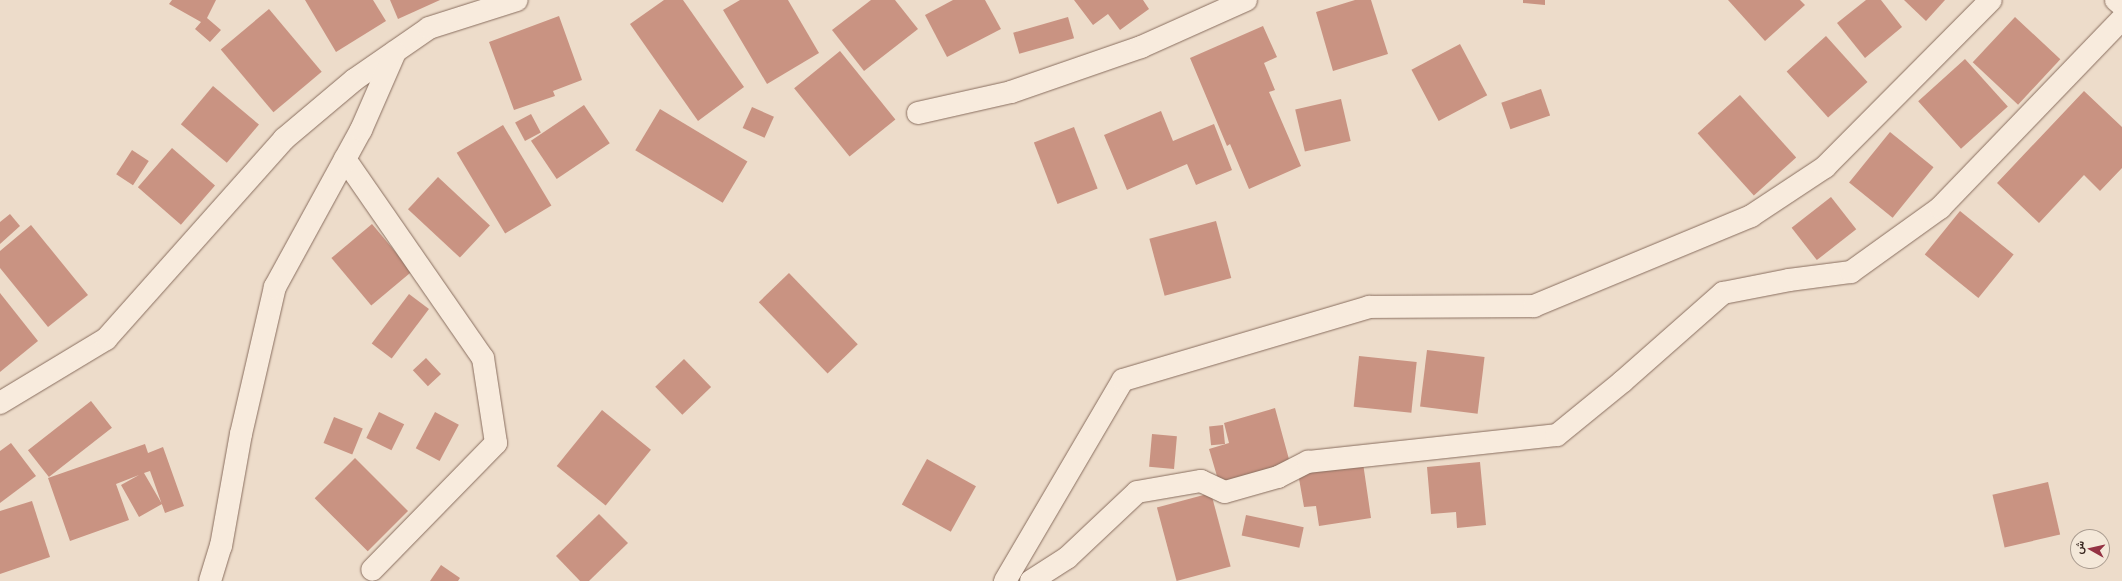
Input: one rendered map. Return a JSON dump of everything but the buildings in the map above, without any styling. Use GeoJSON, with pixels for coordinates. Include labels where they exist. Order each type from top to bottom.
{"type":"FeatureCollection","features":[{"type":"Feature","properties":{"kind":"street"},"geometry":{"type":"LineString","coordinates":[[0,403],[106,339],[284,139],[354,80],[429,28],[517,0]]}},
{"type":"Feature","properties":{"kind":"street"},"geometry":{"type":"LineString","coordinates":[[918,113],[1011,92],[1141,47],[1246,0]]}},
{"type":"Feature","properties":{"kind":"street"},"geometry":{"type":"LineString","coordinates":[[1005,581],[1123,380],[1369,307],[1534,306],[1751,216],[1825,167],[1991,0]]}},
{"type":"Feature","properties":{"kind":"street"},"geometry":{"type":"LineString","coordinates":[[2116,0],[2122,5]]}},
{"type":"Feature","properties":{"kind":"street"},"geometry":{"type":"LineString","coordinates":[[1032,581],[1067,558],[1137,492],[1201,481],[1225,492],[1278,477],[1308,462],[1557,435],[1622,382],[1723,293],[1789,280],[1852,272],[1940,208],[2122,19]]}},
{"type":"Feature","properties":{"kind":"street"},"geometry":{"type":"LineString","coordinates":[[210,581],[221,546],[241,434],[275,287],[361,130],[395,52]]}},
{"type":"Feature","properties":{"kind":"street"},"geometry":{"type":"LineString","coordinates":[[345,159],[482,358],[496,443],[372,570]]}}]}
